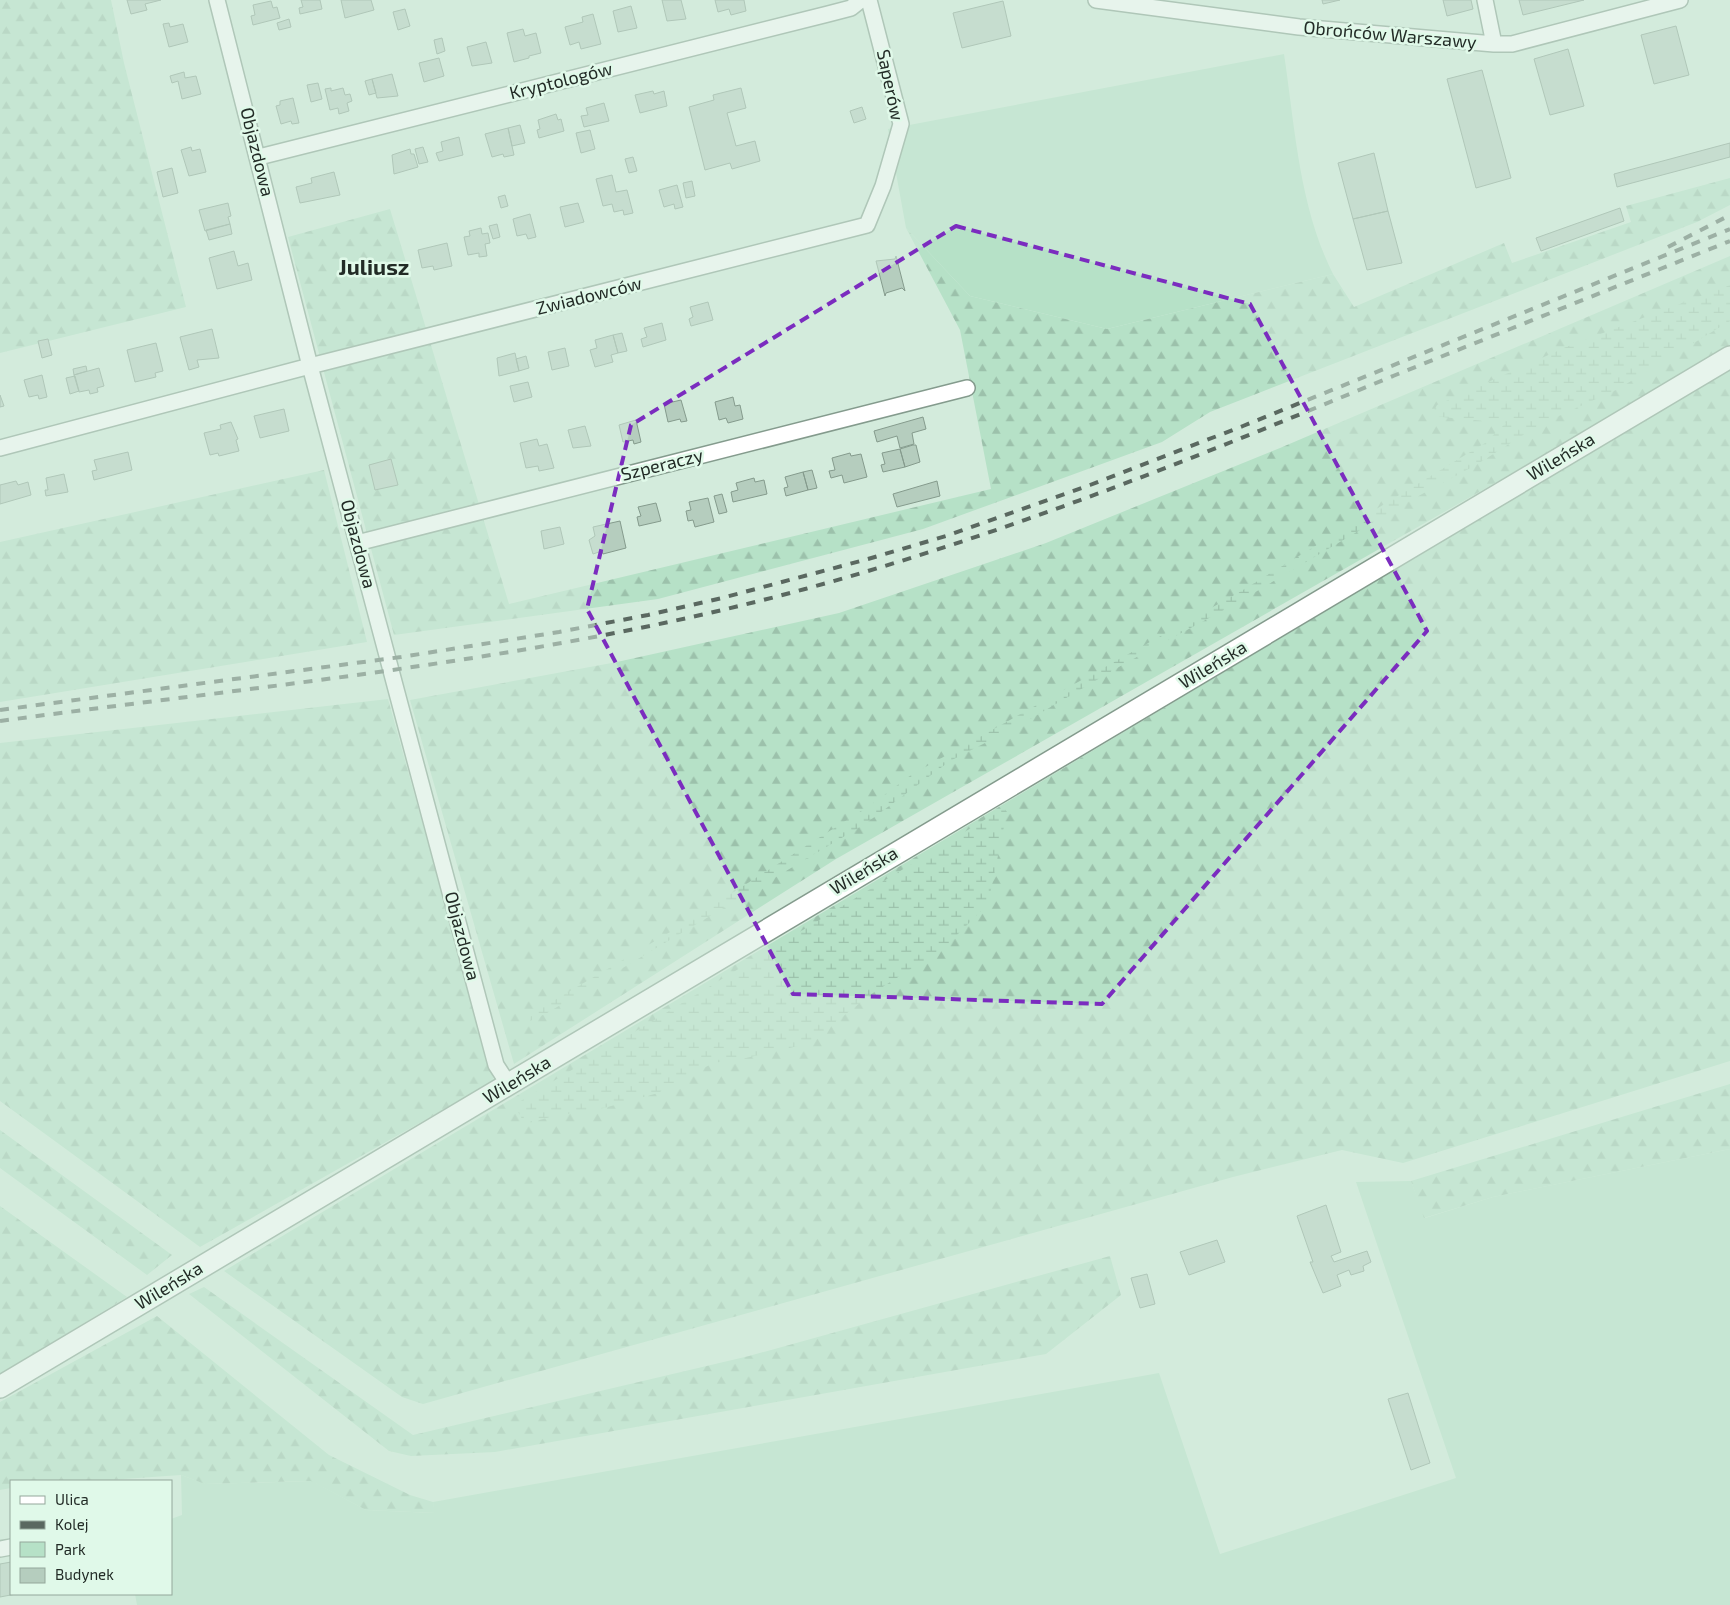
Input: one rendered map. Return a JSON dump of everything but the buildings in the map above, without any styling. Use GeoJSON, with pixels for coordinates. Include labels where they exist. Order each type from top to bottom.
{"type":"FeatureCollection","features":[{"type":"Feature","properties":{"kind":"street","name":"Objazdowa"},"geometry":{"type":"LineString","coordinates":[[217,0],[310,366],[496,1065],[509,1084]]}},
{"type":"Feature","properties":{"kind":"street","name":"Kryptologów"},"geometry":{"type":"LineString","coordinates":[[258,157],[828,14],[851,8],[861,0]]}},
{"type":"Feature","properties":{"kind":"street","name":"Saperów"},"geometry":{"type":"LineString","coordinates":[[867,226],[883,186],[901,124],[869,0]]}},
{"type":"Feature","properties":{"kind":"street","name":"Obrońców Warszawy"},"geometry":{"type":"LineString","coordinates":[[1096,0],[1299,27],[1494,44],[1512,44],[1680,0]]}},
{"type":"Feature","properties":{"kind":"street"},"geometry":{"type":"LineString","coordinates":[[1485,0],[1494,44]]}},
{"type":"Feature","properties":{"kind":"street","name":"Zwiadowców"},"geometry":{"type":"LineString","coordinates":[[0,448],[310,366],[867,226]]}},
{"type":"Feature","properties":{"kind":"street","name":"Wileńska"},"geometry":{"type":"LineString","coordinates":[[0,1387],[1730,356]]}},
{"type":"Feature","properties":{"kind":"street","name":"Szperaczy"},"geometry":{"type":"LineString","coordinates":[[357,542],[967,388]]}},
{"type":"Feature","properties":{"kind":"highlighted area"},"geometry":{"type":"Polygon","coordinates":[[[956,226],[1250,304],[1427,631],[1102,1004],[793,994],[587,609],[631,425],[956,226]]]}},
{"type":"Feature","properties":{"kind":"green space"},"geometry":{"type":"Polygon","coordinates":[[[0,0],[111,0],[124,63],[186,307],[0,353],[0,0]]]}},
{"type":"Feature","properties":{"kind":"green space"},"geometry":{"type":"Polygon","coordinates":[[[1284,54],[1295,138],[1305,194],[1322,248],[1333,274],[1107,329],[970,296],[906,228],[888,129],[1284,54]]]}},
{"type":"Feature","properties":{"kind":"green space"},"geometry":{"type":"Polygon","coordinates":[[[1730,178],[1730,205],[1697,222],[1210,412],[1162,442],[923,529],[658,599],[394,635],[288,237],[390,209],[509,604],[991,489],[960,330],[906,228],[970,296],[1107,329],[1333,274],[1354,307],[1504,243],[1512,263],[1631,222],[1626,206],[1730,178]]]}},
{"type":"Feature","properties":{"kind":"green space"},"geometry":{"type":"Polygon","coordinates":[[[1730,256],[1730,345],[1551,451],[836,859],[514,1064],[410,700],[617,662],[839,613],[1046,543],[1280,448],[1730,256]]]}},
{"type":"Feature","properties":{"kind":"green space"},"geometry":{"type":"Polygon","coordinates":[[[1730,285],[1730,321],[1618,389],[1539,425],[1476,465],[1411,500],[1235,604],[1124,664],[1020,725],[950,761],[865,824],[547,1013],[530,1021],[531,1014],[677,928],[872,804],[911,775],[1238,593],[1485,443],[1506,423],[1431,416],[1437,405],[1566,347],[1730,285]]]}},
{"type":"Feature","properties":{"kind":"green space"},"geometry":{"type":"Polygon","coordinates":[[[1730,369],[1730,1061],[1403,1163],[1342,1150],[1233,1177],[423,1404],[402,1397],[224,1271],[1730,369]]]}},
{"type":"Feature","properties":{"kind":"green space"},"geometry":{"type":"Polygon","coordinates":[[[324,470],[367,642],[0,702],[0,542],[324,470]]]}},
{"type":"Feature","properties":{"kind":"green space"},"geometry":{"type":"Polygon","coordinates":[[[388,699],[494,1081],[200,1247],[0,1101],[0,743],[388,699]]]}},
{"type":"Feature","properties":{"kind":"green space"},"geometry":{"type":"Polygon","coordinates":[[[1004,808],[1007,812],[988,904],[944,948],[873,993],[807,1044],[746,1058],[713,1063],[658,1093],[604,1108],[554,1116],[525,1124],[514,1105],[1004,808]]]}},
{"type":"Feature","properties":{"kind":"green space"},"geometry":{"type":"Polygon","coordinates":[[[1730,1084],[1730,1149],[1493,1197],[1424,1218],[1411,1181],[1730,1084]]]}},
{"type":"Feature","properties":{"kind":"green space"},"geometry":{"type":"Polygon","coordinates":[[[0,1130],[172,1255],[147,1275],[0,1168],[0,1130]]]}},
{"type":"Feature","properties":{"kind":"green space"},"geometry":{"type":"Polygon","coordinates":[[[1730,1149],[1730,1605],[137,1605],[135,1595],[172,1595],[172,1519],[182,1515],[181,1475],[206,1484],[312,1481],[366,1510],[434,1513],[433,1502],[1159,1373],[1220,1554],[1456,1478],[1356,1182],[1411,1181],[1425,1218],[1493,1197],[1730,1149]]]}},
{"type":"Feature","properties":{"kind":"green space"},"geometry":{"type":"Polygon","coordinates":[[[0,1206],[127,1297],[0,1374],[0,1206]]]}},
{"type":"Feature","properties":{"kind":"green space"},"geometry":{"type":"Polygon","coordinates":[[[1110,1256],[1121,1295],[1046,1354],[495,1452],[411,1456],[389,1451],[189,1294],[204,1287],[413,1435],[749,1356],[1110,1256]]]}},
{"type":"Feature","properties":{"kind":"green space"},"geometry":{"type":"Polygon","coordinates":[[[157,1316],[329,1455],[410,1495],[433,1502],[435,1513],[366,1510],[311,1481],[205,1484],[181,1475],[109,1480],[10,1480],[10,1488],[0,1490],[0,1402],[157,1316]]]}},
{"type":"Feature","properties":{"kind":"railway"},"geometry":{"type":"LineString","coordinates":[[1668,247],[1730,215]]}},
{"type":"Feature","properties":{"kind":"railway"},"geometry":{"type":"LineString","coordinates":[[0,710],[401,657],[559,632],[648,615],[722,598],[868,559],[946,536],[1090,485],[1243,426],[1730,229]]}},
{"type":"Feature","properties":{"kind":"railway"},"geometry":{"type":"LineString","coordinates":[[0,721],[303,682],[506,652],[607,635],[707,614],[805,589],[955,544],[1102,492],[1730,241]]}},
{"type":"Feature","properties":{"kind":"district","name":"Juliusz"},"geometry":{"type":"Point","coordinates":[374,267]}}]}
